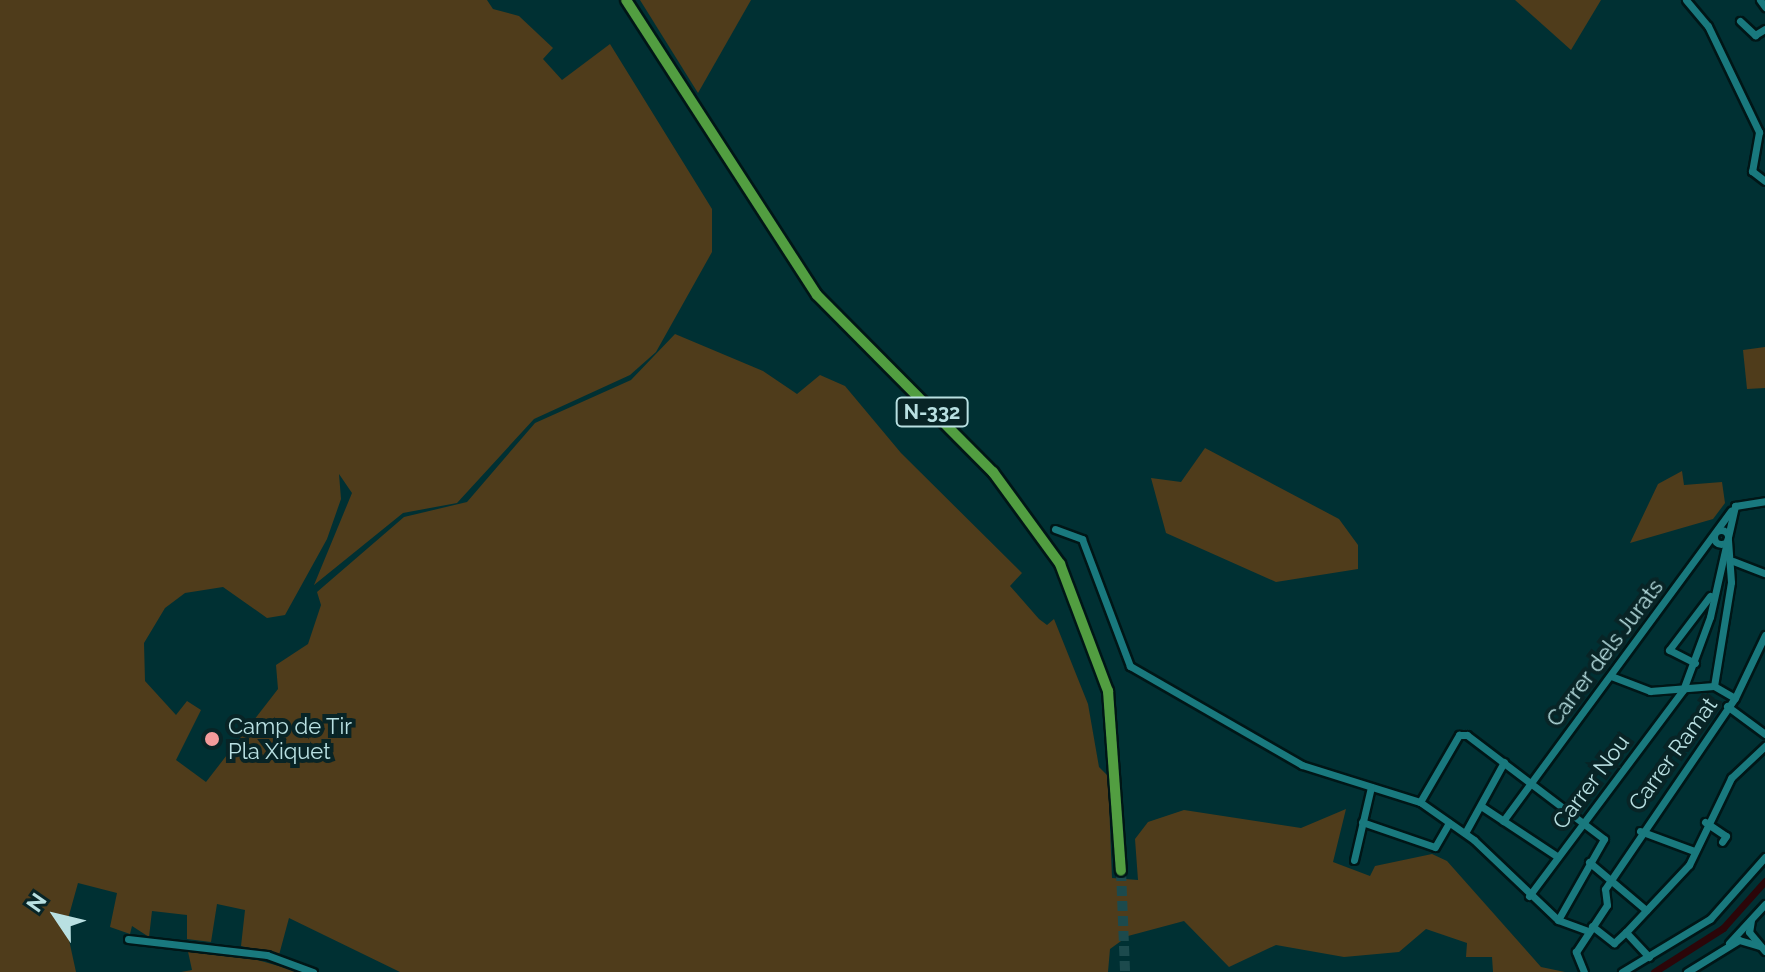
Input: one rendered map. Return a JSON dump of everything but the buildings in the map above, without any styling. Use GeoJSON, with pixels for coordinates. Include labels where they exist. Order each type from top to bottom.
{"type":"FeatureCollection","features":[{"type":"Feature","properties":{"kind":"highway","name":"N-332"},"geometry":{"type":"LineString","coordinates":[[626,0],[817,295],[1003,482],[1060,564],[1108,691],[1121,871]]}},
{"type":"Feature","properties":{"kind":"street"},"geometry":{"type":"LineString","coordinates":[[1686,0],[1708,26],[1759,132],[1752,171],[1765,181]]}},
{"type":"Feature","properties":{"kind":"street"},"geometry":{"type":"LineString","coordinates":[[1760,0],[1765,7]]}},
{"type":"Feature","properties":{"kind":"street"},"geometry":{"type":"LineString","coordinates":[[1740,21],[1755,35],[1765,29]]}},
{"type":"Feature","properties":{"kind":"street"},"geometry":{"type":"LineString","coordinates":[[1735,506],[1765,501]]}},
{"type":"Feature","properties":{"kind":"street","name":"Carrer dels Jurats"},"geometry":{"type":"LineString","coordinates":[[1503,821],[1735,506]]}},
{"type":"Feature","properties":{"kind":"street","name":"Carrer Nou"},"geometry":{"type":"LineString","coordinates":[[1529,896],[1683,690],[1695,663],[1735,506]]}},
{"type":"Feature","properties":{"kind":"street"},"geometry":{"type":"LineString","coordinates":[[1055,529],[1082,539],[1130,666],[1302,765],[1420,802],[1465,833],[1558,920],[1590,928],[1614,943],[1646,910],[1694,851],[1705,822],[1731,778],[1765,746]]}},
{"type":"Feature","properties":{"kind":"street"},"geometry":{"type":"LineString","coordinates":[[1714,686],[1733,561],[1724,531],[1715,533]]}},
{"type":"Feature","properties":{"kind":"street"},"geometry":{"type":"LineString","coordinates":[[1733,561],[1765,573]]}},
{"type":"Feature","properties":{"kind":"street"},"geometry":{"type":"LineString","coordinates":[[1695,663],[1669,650],[1712,594]]}},
{"type":"Feature","properties":{"kind":"street","name":"Carrer Ramat"},"geometry":{"type":"LineString","coordinates":[[1584,972],[1576,952],[1612,880],[1640,831],[1735,698],[1765,635]]}},
{"type":"Feature","properties":{"kind":"street"},"geometry":{"type":"LineString","coordinates":[[1611,676],[1650,691],[1714,686],[1735,698]]}},
{"type":"Feature","properties":{"kind":"street"},"geometry":{"type":"LineString","coordinates":[[1727,706],[1765,734]]}},
{"type":"Feature","properties":{"kind":"street"},"geometry":{"type":"LineString","coordinates":[[1420,802],[1459,735],[1467,735],[1604,839],[1558,920]]}},
{"type":"Feature","properties":{"kind":"street"},"geometry":{"type":"LineString","coordinates":[[1465,833],[1504,762]]}},
{"type":"Feature","properties":{"kind":"street"},"geometry":{"type":"LineString","coordinates":[[1354,860],[1371,787]]}},
{"type":"Feature","properties":{"kind":"street"},"geometry":{"type":"LineString","coordinates":[[1481,806],[1558,857]]}},
{"type":"Feature","properties":{"kind":"street"},"geometry":{"type":"LineString","coordinates":[[1362,822],[1435,847],[1449,823]]}},
{"type":"Feature","properties":{"kind":"street"},"geometry":{"type":"LineString","coordinates":[[1705,822],[1726,836],[1722,842]]}},
{"type":"Feature","properties":{"kind":"street"},"geometry":{"type":"LineString","coordinates":[[1640,831],[1694,851]]}},
{"type":"Feature","properties":{"kind":"street"},"geometry":{"type":"LineString","coordinates":[[1622,972],[1710,919],[1765,857]]}},
{"type":"Feature","properties":{"kind":"street"},"geometry":{"type":"LineString","coordinates":[[1589,862],[1646,910]]}},
{"type":"Feature","properties":{"kind":"street"},"geometry":{"type":"LineString","coordinates":[[1725,948],[1765,904]]}},
{"type":"Feature","properties":{"kind":"street"},"geometry":{"type":"LineString","coordinates":[[1752,918],[1749,932],[1762,948]]}},
{"type":"Feature","properties":{"kind":"street"},"geometry":{"type":"LineString","coordinates":[[1626,932],[1649,957]]}},
{"type":"Feature","properties":{"kind":"street"},"geometry":{"type":"LineString","coordinates":[[1687,972],[1743,938],[1762,948]]}},
{"type":"Feature","properties":{"kind":"street"},"geometry":{"type":"LineString","coordinates":[[128,939],[267,955],[313,972]]}},
{"type":"Feature","properties":{"kind":"shaded area"},"geometry":{"type":"Polygon","coordinates":[[[0,0],[487,0],[493,9],[519,16],[553,48],[543,59],[562,80],[610,44],[712,209],[712,252],[656,352],[630,375],[534,419],[457,503],[403,513],[314,585],[352,493],[339,474],[341,499],[327,539],[285,615],[267,618],[223,587],[185,593],[165,608],[144,643],[145,681],[176,715],[187,701],[201,710],[176,760],[206,782],[278,689],[276,665],[308,644],[321,605],[317,592],[404,517],[467,502],[535,423],[631,380],[675,334],[763,371],[797,394],[820,375],[845,386],[901,453],[1022,573],[1010,586],[1047,625],[1054,619],[1088,704],[1099,767],[1108,776],[1112,878],[1138,880],[1135,839],[1148,822],[1184,810],[1301,828],[1346,809],[1333,862],[1370,876],[1375,866],[1432,854],[1447,861],[1541,967],[1565,972],[1493,972],[1492,957],[1466,957],[1467,943],[1426,929],[1399,952],[1344,957],[1276,945],[1229,967],[1184,921],[1128,936],[1110,949],[1108,972],[400,972],[289,918],[279,955],[241,946],[245,910],[217,904],[211,942],[187,939],[187,915],[152,911],[149,937],[132,926],[130,934],[110,927],[117,893],[78,883],[66,926],[76,972],[0,972],[0,0]]]}},
{"type":"Feature","properties":{"kind":"shaded area"},"geometry":{"type":"Polygon","coordinates":[[[640,0],[751,0],[698,93],[640,0]]]}},
{"type":"Feature","properties":{"kind":"shaded area"},"geometry":{"type":"Polygon","coordinates":[[[1515,0],[1601,0],[1571,50],[1515,0]]]}},
{"type":"Feature","properties":{"kind":"shaded area"},"geometry":{"type":"Polygon","coordinates":[[[1765,347],[1765,388],[1747,389],[1743,350],[1765,347]]]}},
{"type":"Feature","properties":{"kind":"shaded area"},"geometry":{"type":"Polygon","coordinates":[[[1205,448],[1339,519],[1358,545],[1358,569],[1276,582],[1166,533],[1151,478],[1181,482],[1205,448]]]}},
{"type":"Feature","properties":{"kind":"shaded area"},"geometry":{"type":"Polygon","coordinates":[[[1682,471],[1684,485],[1722,482],[1725,503],[1713,519],[1630,543],[1658,484],[1682,471]]]}},
{"type":"Feature","properties":{"kind":"shaded area"},"geometry":{"type":"Polygon","coordinates":[[[187,947],[243,956],[300,972],[181,972],[192,970],[187,947]]]}},
{"type":"Feature","properties":{"kind":"waterway"},"geometry":{"type":"LineString","coordinates":[[1654,972],[1723,928],[1765,881]]}},
{"type":"Feature","properties":{"kind":"tunnel"},"geometry":{"type":"LineString","coordinates":[[1121,871],[1125,972]]}},
{"type":"Feature","properties":{"kind":"place","name":"Camp de Tir Pla Xiquet"},"geometry":{"type":"Point","coordinates":[212,739]}}]}
